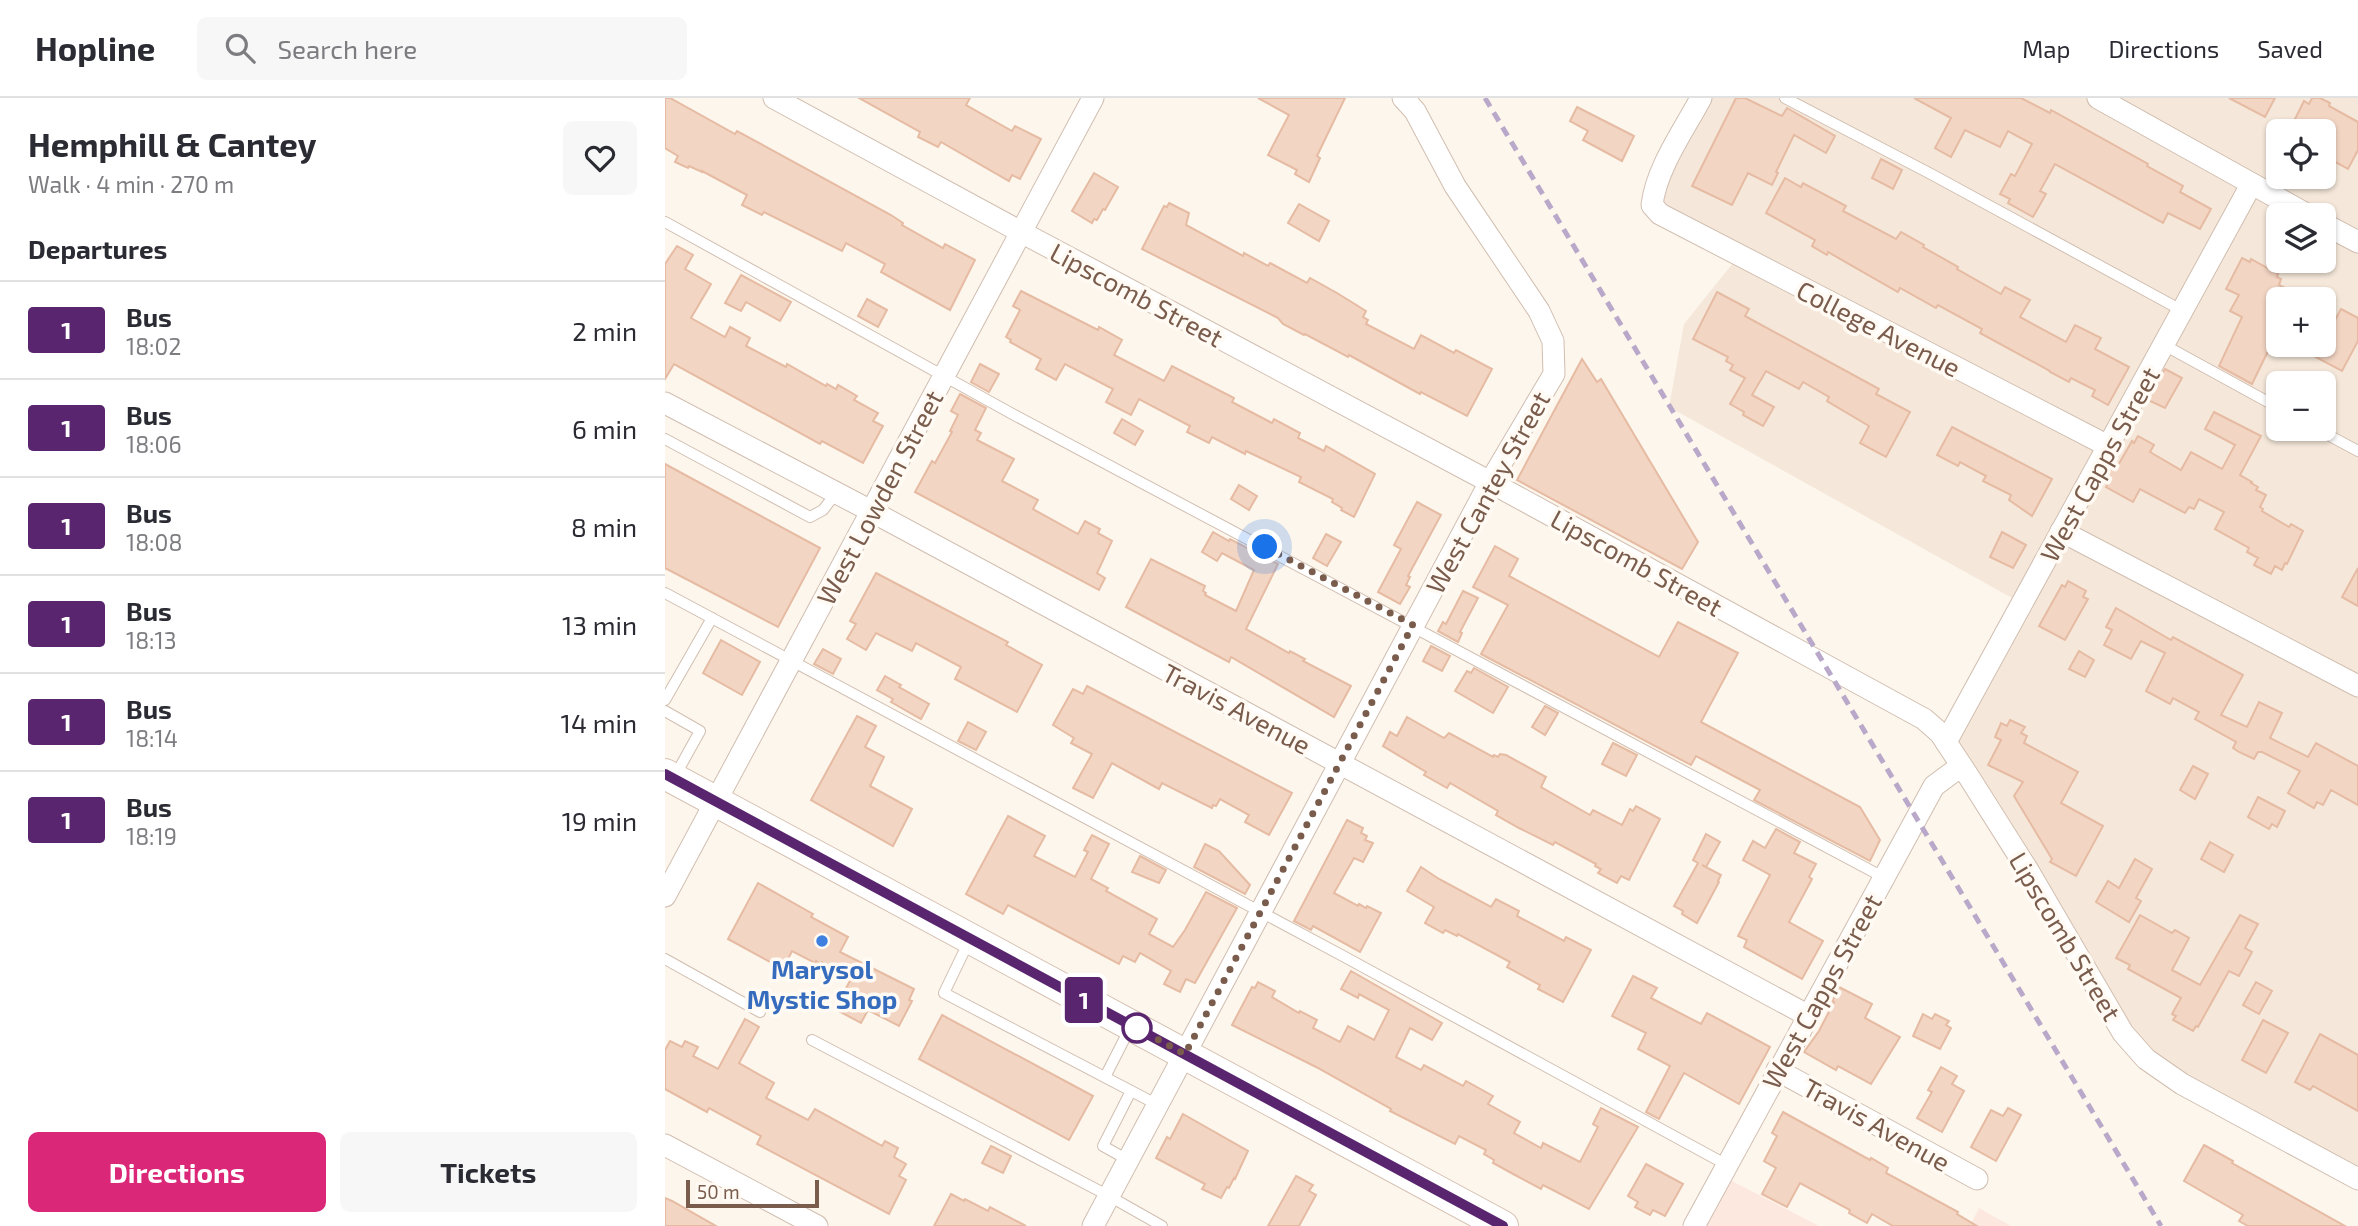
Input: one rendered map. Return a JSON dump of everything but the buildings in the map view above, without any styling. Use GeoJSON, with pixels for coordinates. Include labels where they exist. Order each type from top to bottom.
{"type":"FeatureCollection","features":[{"type":"Feature","properties":{"kind":"main road"},"geometry":{"type":"LineString","coordinates":[[669,776],[1503,1226]]}},
{"type":"Feature","properties":{"kind":"street","name":"Lipscomb Street"},"geometry":{"type":"LineString","coordinates":[[774,98],[1490,482],[1924,719],[1946,743],[2029,872],[2123,1033],[2146,1059],[2182,1084],[2358,1180]]}},
{"type":"Feature","properties":{"kind":"street","name":"West Lowden Street"},"geometry":{"type":"LineString","coordinates":[[665,896],[1093,98]]}},
{"type":"Feature","properties":{"kind":"street","name":"West Cantey Street"},"geometry":{"type":"LineString","coordinates":[[1093,1226],[1490,482],[1554,374],[1553,341],[1539,310],[1455,186],[1415,111],[1403,98]]}},
{"type":"Feature","properties":{"kind":"street","name":"College Avenue"},"geometry":{"type":"LineString","coordinates":[[1701,98],[1653,192],[1651,205],[1660,214],[2109,447]]}},
{"type":"Feature","properties":{"kind":"street"},"geometry":{"type":"LineString","coordinates":[[2098,98],[2285,203]]}},
{"type":"Feature","properties":{"kind":"street","name":"West Capps Street"},"geometry":{"type":"LineString","coordinates":[[1946,743],[2251,185]]}},
{"type":"Feature","properties":{"kind":"street"},"geometry":{"type":"LineString","coordinates":[[2336,230],[2358,242]]}},
{"type":"Feature","properties":{"kind":"street","name":"Travis Avenue"},"geometry":{"type":"LineString","coordinates":[[665,403],[871,511],[1807,1015]]}},
{"type":"Feature","properties":{"kind":"street"},"geometry":{"type":"LineString","coordinates":[[2061,531],[2358,686]]}},
{"type":"Feature","properties":{"kind":"street","name":"West Capps Street"},"geometry":{"type":"LineString","coordinates":[[1694,1226],[1934,786],[1961,766]]}},
{"type":"Feature","properties":{"kind":"street","name":"Travis Avenue"},"geometry":{"type":"LineString","coordinates":[[1777,1070],[1977,1179]]}},
{"type":"Feature","properties":{"kind":"street"},"geometry":{"type":"LineString","coordinates":[[665,1145],[817,1226]]}},
{"type":"Feature","properties":{"kind":"lane"},"geometry":{"type":"LineString","coordinates":[[1786,98],[2183,311]]}},
{"type":"Feature","properties":{"kind":"lane"},"geometry":{"type":"LineString","coordinates":[[665,222],[1031,423],[1413,625],[1459,653],[1884,877]]}},
{"type":"Feature","properties":{"kind":"lane"},"geometry":{"type":"LineString","coordinates":[[2164,345],[2266,401]]}},
{"type":"Feature","properties":{"kind":"lane"},"geometry":{"type":"LineString","coordinates":[[665,439],[810,517],[823,510],[837,493]]}},
{"type":"Feature","properties":{"kind":"lane"},"geometry":{"type":"LineString","coordinates":[[2336,440],[2358,452]]}},
{"type":"Feature","properties":{"kind":"lane"},"geometry":{"type":"LineString","coordinates":[[665,593],[1727,1165]]}},
{"type":"Feature","properties":{"kind":"lane"},"geometry":{"type":"LineString","coordinates":[[665,700],[712,618]]}},
{"type":"Feature","properties":{"kind":"lane"},"geometry":{"type":"LineString","coordinates":[[665,711],[700,731],[669,776]]}},
{"type":"Feature","properties":{"kind":"lane"},"geometry":{"type":"LineString","coordinates":[[971,939],[944,993],[1158,1105]]}},
{"type":"Feature","properties":{"kind":"lane"},"geometry":{"type":"LineString","coordinates":[[665,959],[760,1012]]}},
{"type":"Feature","properties":{"kind":"lane"},"geometry":{"type":"LineString","coordinates":[[1105,1077],[1131,1025]]}},
{"type":"Feature","properties":{"kind":"lane"},"geometry":{"type":"LineString","coordinates":[[812,1040],[1162,1226]]}},
{"type":"Feature","properties":{"kind":"lane"},"geometry":{"type":"LineString","coordinates":[[1128,1160],[1103,1146],[1131,1091]]}},
{"type":"Feature","properties":{"kind":"shaded area"},"geometry":{"type":"Polygon","coordinates":[[[1709,98],[2358,98],[2358,1176],[2146,1059],[1940,733],[2021,603],[1669,407],[1684,324],[1733,263],[1652,205],[1709,98]]]}},
{"type":"Feature","properties":{"kind":"shaded area"},"geometry":{"type":"Polygon","coordinates":[[[1730,1180],[1819,1226],[1705,1226],[1730,1180]]]}},
{"type":"Feature","properties":{"kind":"shaded area"},"geometry":{"type":"Polygon","coordinates":[[[1979,1208],[2011,1226],[1970,1226],[1979,1208]]]}},
{"type":"Feature","properties":{"kind":"railway"},"geometry":{"type":"LineString","coordinates":[[1485,98],[2161,1226]]}},
{"type":"Feature","properties":{"kind":"bus line","name":"1"},"geometry":{"type":"LineString","coordinates":[[665,774],[1503,1226]]}},
{"type":"Feature","properties":{"kind":"place","name":"Marysol Mystic Shop"},"geometry":{"type":"Point","coordinates":[822,941]}},
{"type":"Feature","properties":{"kind":"route"},"geometry":{"type":"LineString","coordinates":[[1137,1028],[1131,1025],[1185,1054],[1413,625],[1265,547]]}}]}
